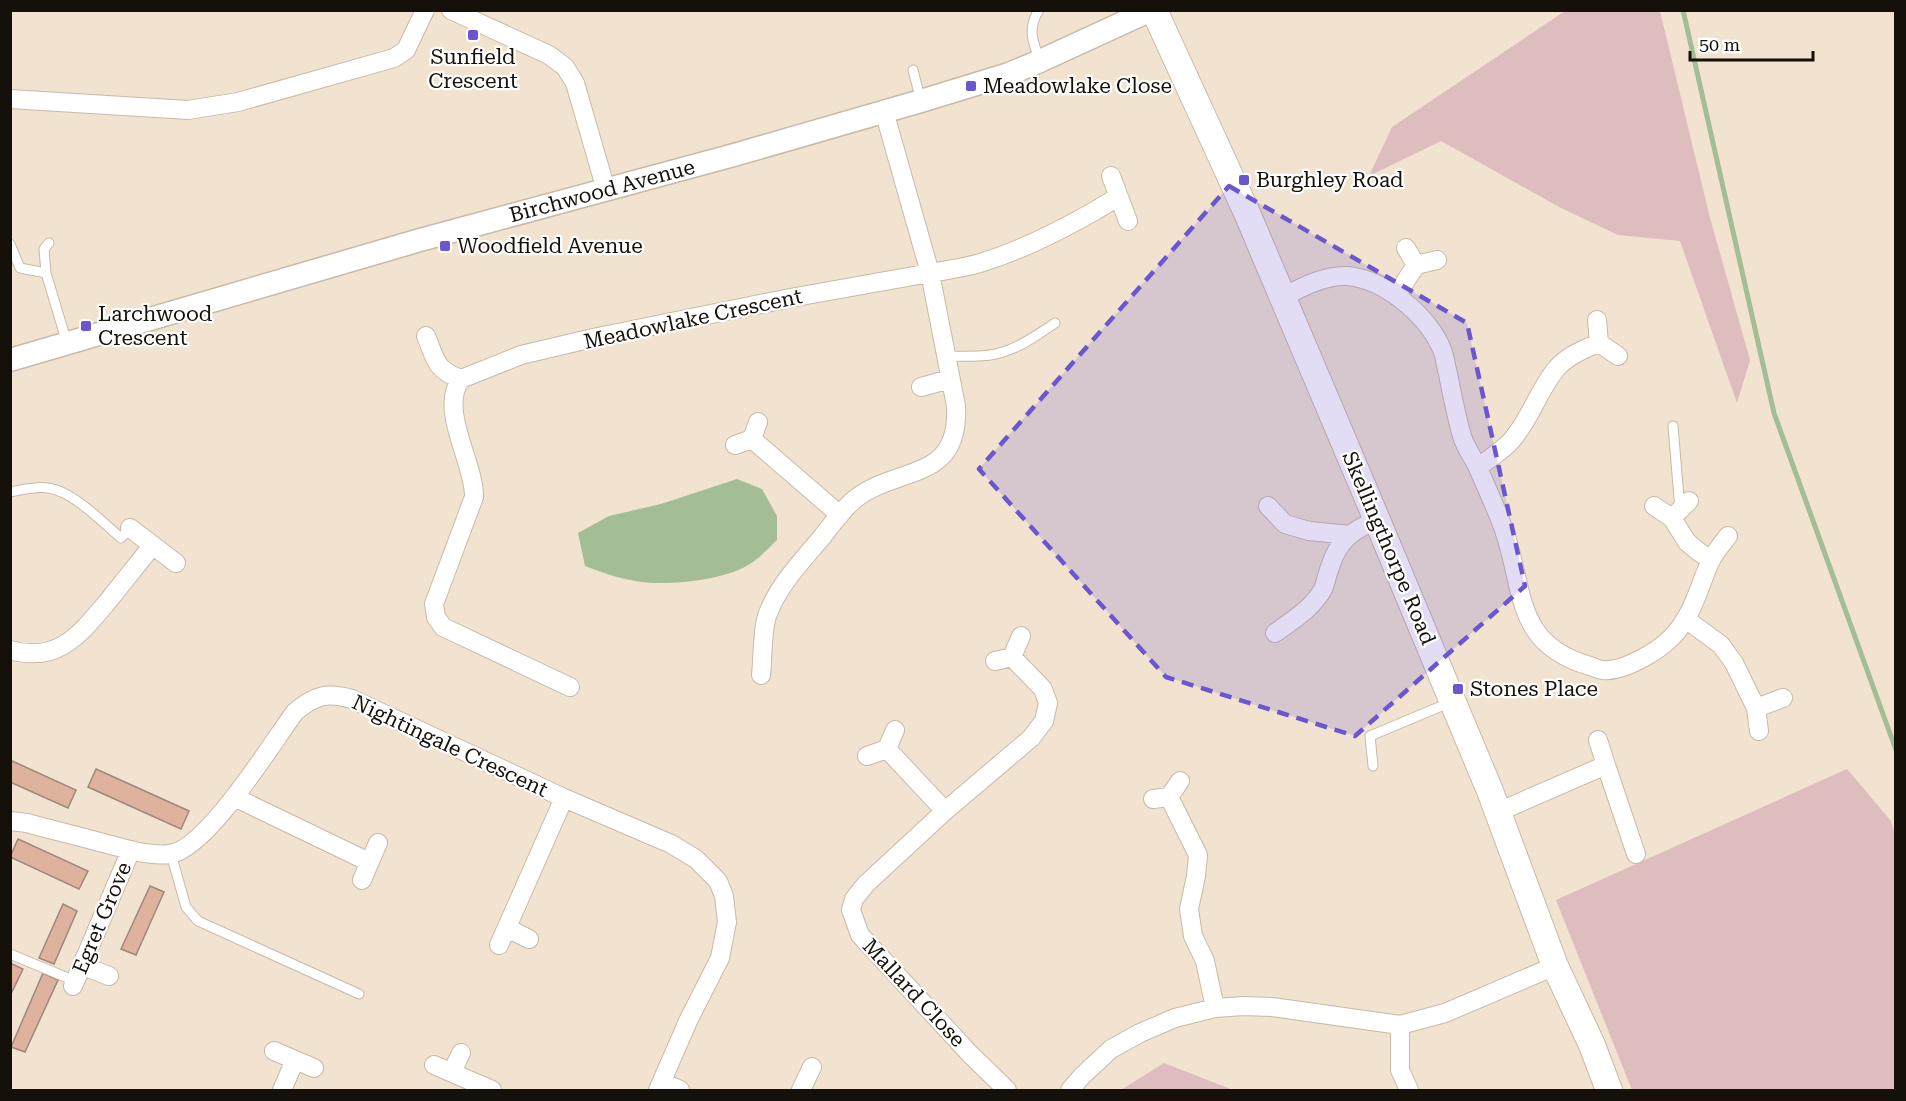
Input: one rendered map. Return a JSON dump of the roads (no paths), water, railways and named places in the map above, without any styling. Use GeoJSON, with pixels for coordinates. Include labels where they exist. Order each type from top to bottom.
{"type":"FeatureCollection","features":[{"type":"Feature","properties":{"kind":"main road","name":"Skellingthorpe Road"},"geometry":{"type":"LineString","coordinates":[[1152,10],[1283,297],[1453,701],[1498,812],[1555,966],[1610,1090]]}},
{"type":"Feature","properties":{"kind":"street"},"geometry":{"type":"LineString","coordinates":[[10,99],[188,110],[238,102],[394,58],[406,50],[425,10]]}},
{"type":"Feature","properties":{"kind":"street"},"geometry":{"type":"LineString","coordinates":[[451,10],[549,55],[565,67],[574,82],[606,190]]}},
{"type":"Feature","properties":{"kind":"street","name":"Birchwood Avenue"},"geometry":{"type":"LineString","coordinates":[[10,360],[420,240],[921,101],[1040,62],[1152,10]]}},
{"type":"Feature","properties":{"kind":"street"},"geometry":{"type":"LineString","coordinates":[[761,675],[767,616],[784,582],[855,499],[872,488],[930,466],[945,452],[954,438],[957,421],[956,406],[930,273],[884,111]]}},
{"type":"Feature","properties":{"kind":"street"},"geometry":{"type":"LineString","coordinates":[[1111,176],[1128,221]]}},
{"type":"Feature","properties":{"kind":"street","name":"Meadowlake Crescent"},"geometry":{"type":"LineString","coordinates":[[461,379],[521,355],[593,338],[790,298],[979,264],[1033,244],[1075,224],[1118,197]]}},
{"type":"Feature","properties":{"kind":"street"},"geometry":{"type":"LineString","coordinates":[[1406,248],[1416,265]]}},
{"type":"Feature","properties":{"kind":"street"},"geometry":{"type":"LineString","coordinates":[[1396,296],[1416,265],[1437,260]]}},
{"type":"Feature","properties":{"kind":"street"},"geometry":{"type":"LineString","coordinates":[[1283,297],[1326,278],[1346,276],[1366,280],[1396,296],[1414,310],[1430,329],[1443,351],[1463,439],[1502,524],[1514,562],[1527,619],[1538,636],[1555,651],[1579,663],[1605,670],[1635,663],[1654,652],[1687,620],[1711,560],[1728,536]]}},
{"type":"Feature","properties":{"kind":"street"},"geometry":{"type":"LineString","coordinates":[[1597,320],[1599,343]]}},
{"type":"Feature","properties":{"kind":"street"},"geometry":{"type":"LineString","coordinates":[[426,336],[438,365],[444,373],[461,379],[455,386],[454,395],[457,434],[474,484],[474,497],[434,604],[436,617],[443,627],[570,687]]}},
{"type":"Feature","properties":{"kind":"street"},"geometry":{"type":"LineString","coordinates":[[1478,468],[1510,442],[1529,416],[1556,368],[1575,353],[1599,343]]}},
{"type":"Feature","properties":{"kind":"street"},"geometry":{"type":"LineString","coordinates":[[1599,343],[1618,356]]}},
{"type":"Feature","properties":{"kind":"street"},"geometry":{"type":"LineString","coordinates":[[921,387],[950,379]]}},
{"type":"Feature","properties":{"kind":"street"},"geometry":{"type":"LineString","coordinates":[[748,436],[840,515]]}},
{"type":"Feature","properties":{"kind":"street"},"geometry":{"type":"LineString","coordinates":[[1268,506],[1285,524],[1309,531],[1350,535]]}},
{"type":"Feature","properties":{"kind":"street"},"geometry":{"type":"LineString","coordinates":[[1654,506],[1680,510],[1687,542],[1711,560]]}},
{"type":"Feature","properties":{"kind":"street"},"geometry":{"type":"LineString","coordinates":[[1275,633],[1309,608],[1323,588],[1338,547],[1350,535],[1377,520]]}},
{"type":"Feature","properties":{"kind":"street"},"geometry":{"type":"LineString","coordinates":[[130,528],[176,563]]}},
{"type":"Feature","properties":{"kind":"street"},"geometry":{"type":"LineString","coordinates":[[10,650],[26,655],[47,652],[73,640],[87,627],[153,546]]}},
{"type":"Feature","properties":{"kind":"street"},"geometry":{"type":"LineString","coordinates":[[1687,620],[1721,645],[1734,663],[1756,708],[1759,731]]}},
{"type":"Feature","properties":{"kind":"street","name":"Mallard Close"},"geometry":{"type":"LineString","coordinates":[[1007,1090],[970,1054],[860,935],[851,910],[854,899],[866,884],[945,811],[1031,738],[1044,721],[1048,703],[1043,689],[1004,659],[1021,636]]}},
{"type":"Feature","properties":{"kind":"street","name":"Nightingale Crescent"},"geometry":{"type":"LineString","coordinates":[[171,854],[193,844],[234,797],[295,712],[307,701],[334,694],[352,699],[564,798],[671,844],[696,859],[718,881],[724,896],[727,922],[720,958],[689,1018],[660,1086]]}},
{"type":"Feature","properties":{"kind":"street"},"geometry":{"type":"LineString","coordinates":[[1756,708],[1783,698]]}},
{"type":"Feature","properties":{"kind":"street"},"geometry":{"type":"LineString","coordinates":[[867,756],[887,749],[895,730]]}},
{"type":"Feature","properties":{"kind":"street"},"geometry":{"type":"LineString","coordinates":[[1598,740],[1636,854]]}},
{"type":"Feature","properties":{"kind":"street"},"geometry":{"type":"LineString","coordinates":[[887,749],[945,811]]}},
{"type":"Feature","properties":{"kind":"street"},"geometry":{"type":"LineString","coordinates":[[1498,812],[1606,765]]}},
{"type":"Feature","properties":{"kind":"street"},"geometry":{"type":"LineString","coordinates":[[1180,781],[1161,798],[1198,855],[1189,909],[1194,936],[1204,961],[1215,1008]]}},
{"type":"Feature","properties":{"kind":"street"},"geometry":{"type":"LineString","coordinates":[[234,797],[369,862]]}},
{"type":"Feature","properties":{"kind":"street"},"geometry":{"type":"LineString","coordinates":[[529,939],[503,937],[564,798]]}},
{"type":"Feature","properties":{"kind":"street"},"geometry":{"type":"LineString","coordinates":[[10,821],[27,823],[131,850],[158,855],[171,854]]}},
{"type":"Feature","properties":{"kind":"street"},"geometry":{"type":"LineString","coordinates":[[362,880],[378,843]]}},
{"type":"Feature","properties":{"kind":"street","name":"Egret Grove"},"geometry":{"type":"LineString","coordinates":[[77,977],[131,850]]}},
{"type":"Feature","properties":{"kind":"street"},"geometry":{"type":"LineString","coordinates":[[1070,1090],[1104,1056],[1121,1044],[1175,1018],[1215,1008],[1243,1006],[1272,1007],[1400,1025],[1445,1013],[1555,966]]}},
{"type":"Feature","properties":{"kind":"street"},"geometry":{"type":"LineString","coordinates":[[77,977],[109,976]]}},
{"type":"Feature","properties":{"kind":"street"},"geometry":{"type":"LineString","coordinates":[[1400,1025],[1400,1070],[1408,1090]]}},
{"type":"Feature","properties":{"kind":"street"},"geometry":{"type":"LineString","coordinates":[[274,1050],[314,1068]]}},
{"type":"Feature","properties":{"kind":"street"},"geometry":{"type":"LineString","coordinates":[[452,1072],[461,1053]]}},
{"type":"Feature","properties":{"kind":"street"},"geometry":{"type":"LineString","coordinates":[[282,1090],[295,1059]]}},
{"type":"Feature","properties":{"kind":"street"},"geometry":{"type":"LineString","coordinates":[[434,1065],[492,1090]]}},
{"type":"Feature","properties":{"kind":"street"},"geometry":{"type":"LineString","coordinates":[[801,1090],[812,1067]]}},
{"type":"Feature","properties":{"kind":"street"},"geometry":{"type":"LineString","coordinates":[[660,1086],[680,1090]]}},
{"type":"Feature","properties":{"kind":"lane"},"geometry":{"type":"LineString","coordinates":[[1039,10],[1033,20],[1032,39],[1040,62]]}},
{"type":"Feature","properties":{"kind":"lane"},"geometry":{"type":"LineString","coordinates":[[914,70],[921,101]]}},
{"type":"Feature","properties":{"kind":"lane"},"geometry":{"type":"LineString","coordinates":[[49,243],[44,249],[46,273],[68,343]]}},
{"type":"Feature","properties":{"kind":"lane"},"geometry":{"type":"LineString","coordinates":[[10,244],[20,268],[46,273]]}},
{"type":"Feature","properties":{"kind":"lane"},"geometry":{"type":"LineString","coordinates":[[946,356],[1006,352],[1055,323]]}},
{"type":"Feature","properties":{"kind":"lane"},"geometry":{"type":"LineString","coordinates":[[1672,426],[1680,510]]}},
{"type":"Feature","properties":{"kind":"lane"},"geometry":{"type":"LineString","coordinates":[[10,492],[46,487],[57,490],[78,502],[121,538],[130,528]]}},
{"type":"Feature","properties":{"kind":"lane"},"geometry":{"type":"LineString","coordinates":[[1373,766],[1370,736],[1453,701]]}},
{"type":"Feature","properties":{"kind":"lane"},"geometry":{"type":"LineString","coordinates":[[171,854],[186,907],[198,921],[359,994]]}},
{"type":"Feature","properties":{"kind":"lane"},"geometry":{"type":"LineString","coordinates":[[10,954],[77,977]]}},
{"type":"Feature","properties":{"kind":"waterway"},"geometry":{"type":"LineString","coordinates":[[1683,10],[1774,413],[1896,750]]}},
{"type":"Feature","properties":{"kind":"place","name":"Sunfield Crescent"},"geometry":{"type":"Point","coordinates":[473,35]}},
{"type":"Feature","properties":{"kind":"place","name":"Meadowlake Close"},"geometry":{"type":"Point","coordinates":[971,86]}},
{"type":"Feature","properties":{"kind":"place","name":"Burghley Road"},"geometry":{"type":"Point","coordinates":[1244,180]}},
{"type":"Feature","properties":{"kind":"place","name":"Woodfield Avenue"},"geometry":{"type":"Point","coordinates":[445,246]}},
{"type":"Feature","properties":{"kind":"place","name":"Larchwood Crescent"},"geometry":{"type":"Point","coordinates":[86,326]}},
{"type":"Feature","properties":{"kind":"place","name":"Stones Place"},"geometry":{"type":"Point","coordinates":[1458,689]}}]}
